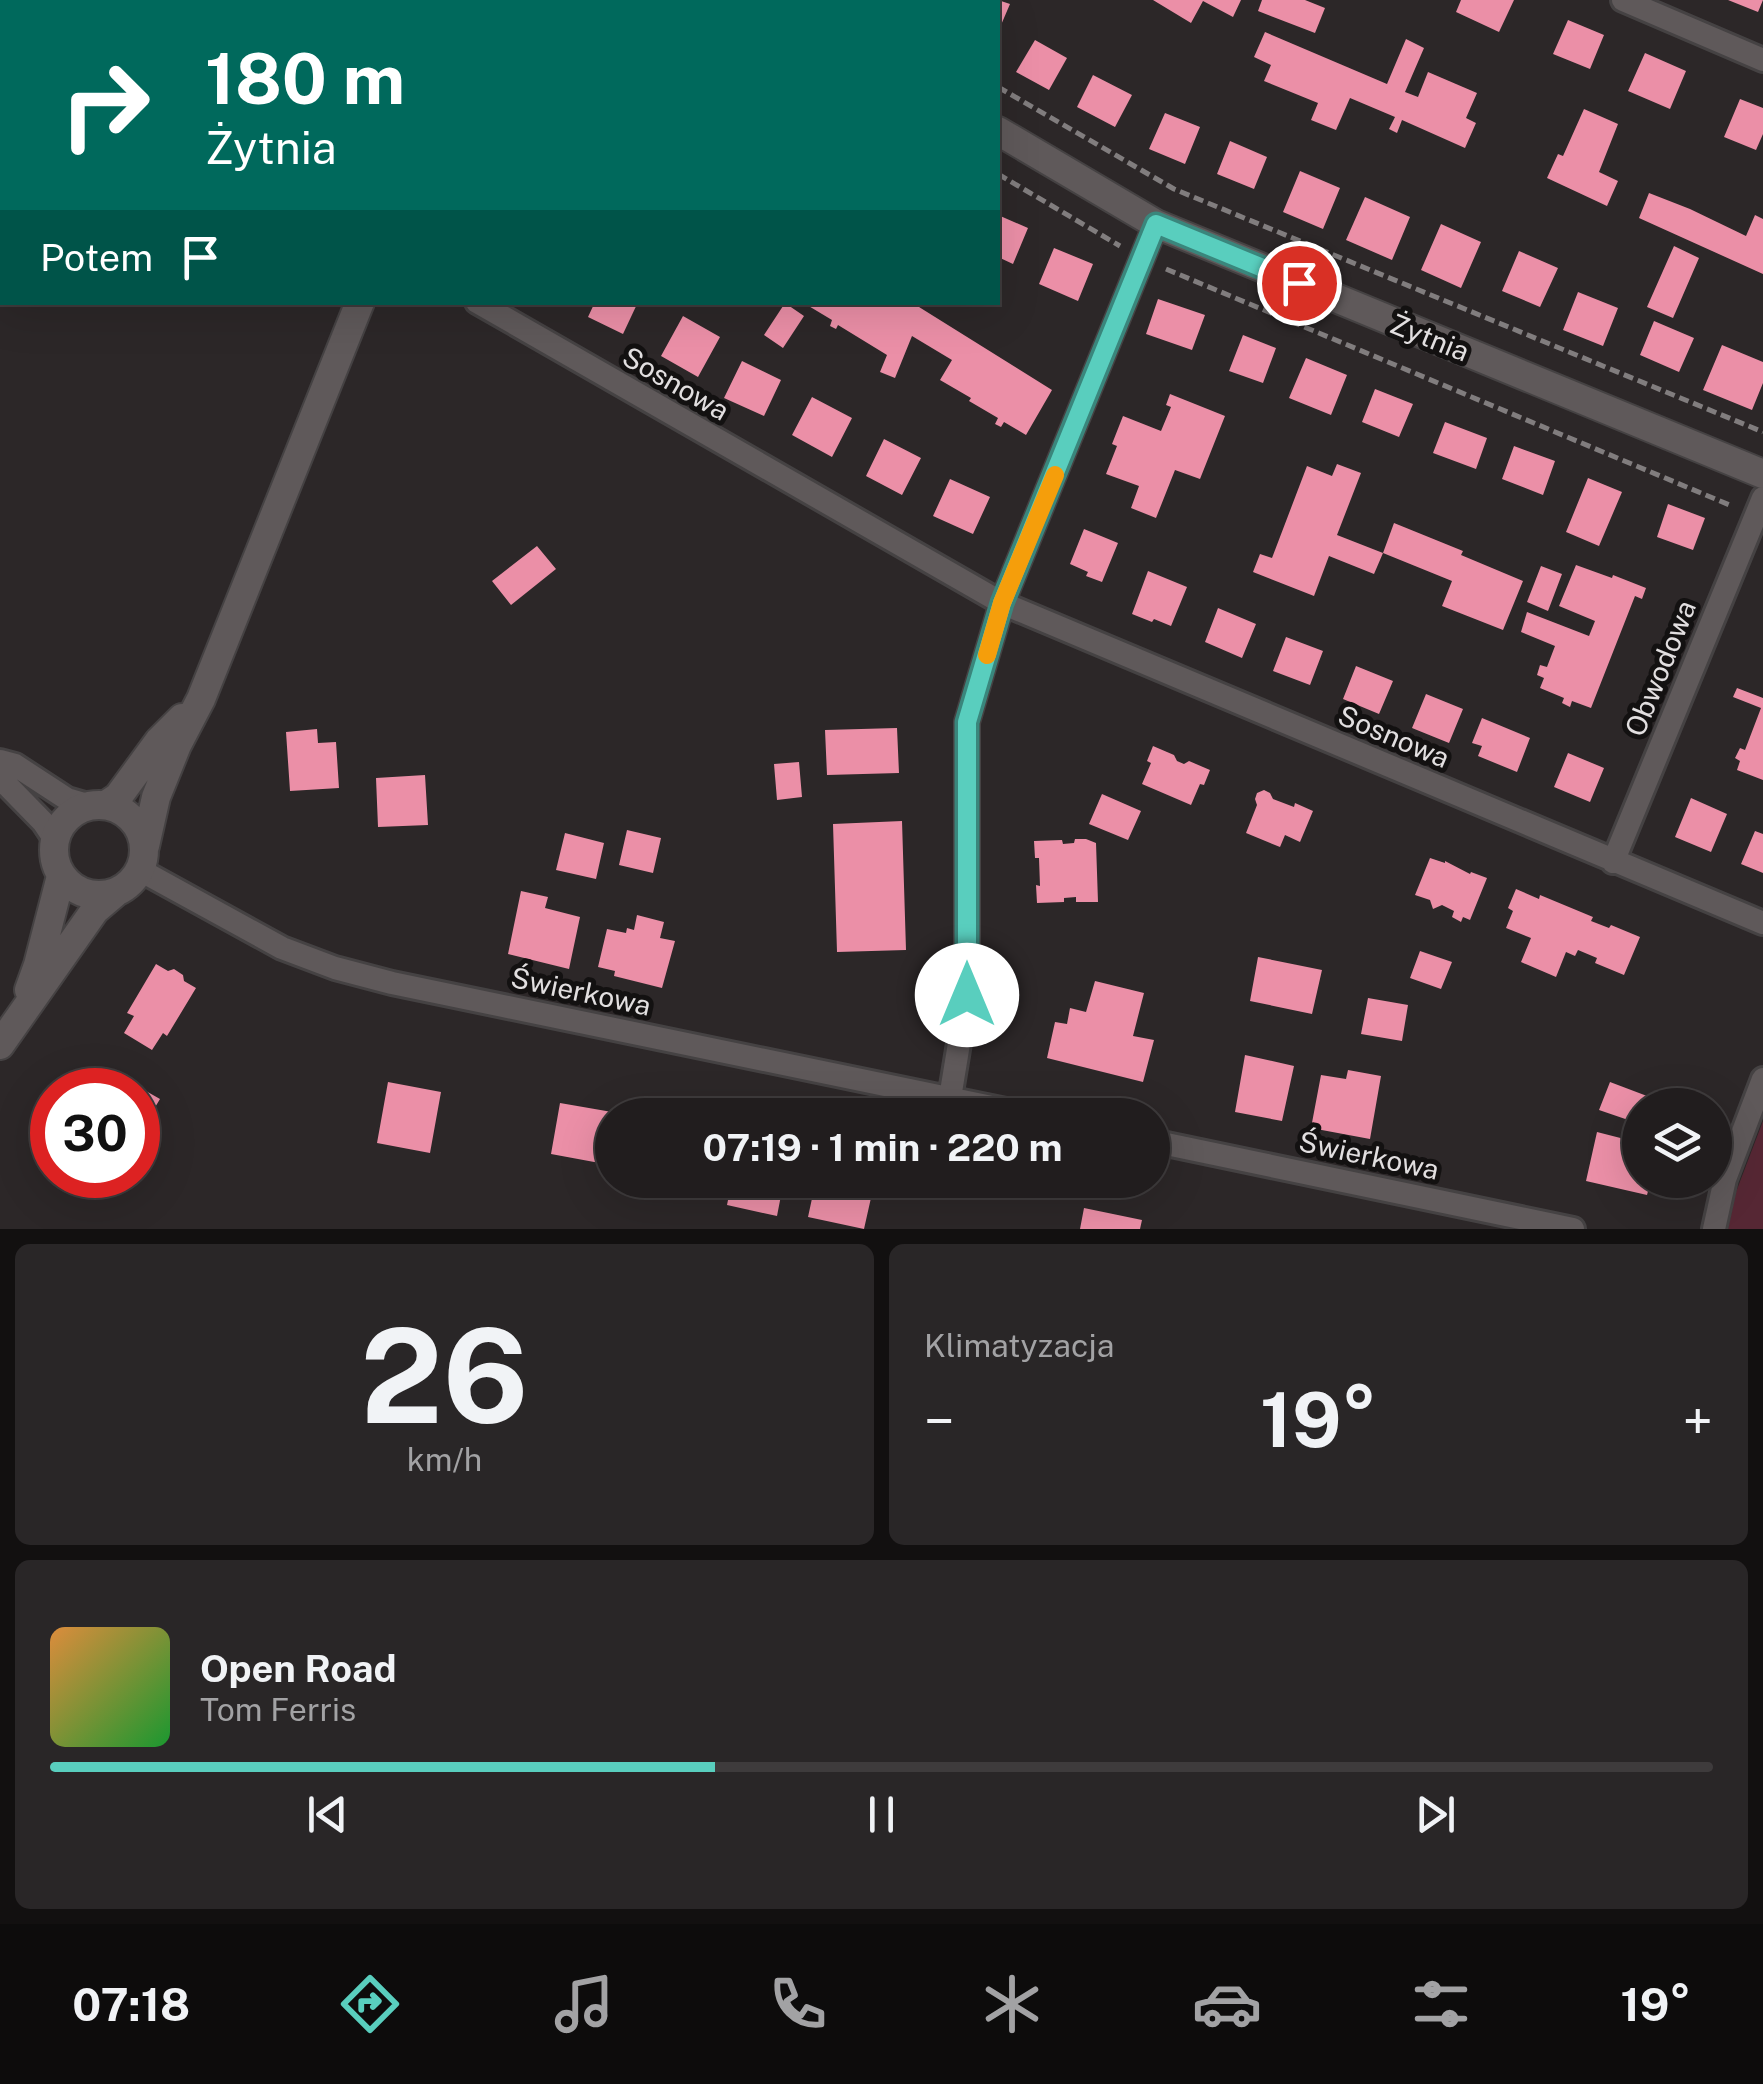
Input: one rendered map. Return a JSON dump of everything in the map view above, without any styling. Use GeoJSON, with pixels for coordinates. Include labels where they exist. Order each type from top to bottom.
{"type":"FeatureCollection","features":[{"type":"Feature","properties":{"kind":"street"},"geometry":{"type":"LineString","coordinates":[[1623,0],[1763,60]]}},
{"type":"Feature","properties":{"kind":"street","name":"Żytnia"},"geometry":{"type":"LineString","coordinates":[[1000,132],[1156,224],[1763,474]]}},
{"type":"Feature","properties":{"kind":"street"},"geometry":{"type":"LineString","coordinates":[[950,1098],[967,995],[967,722],[1002,603],[1156,224]]}},
{"type":"Feature","properties":{"kind":"street"},"geometry":{"type":"LineString","coordinates":[[201,699],[159,741],[118,797],[77,811],[65,820],[55,840],[55,862],[72,887],[85,894],[114,893],[128,886],[142,858],[156,797],[201,699],[359,305]]}},
{"type":"Feature","properties":{"kind":"street","name":"Sosnowa"},"geometry":{"type":"LineString","coordinates":[[482,305],[1002,603],[1763,923]]}},
{"type":"Feature","properties":{"kind":"street","name":"Obwodowa"},"geometry":{"type":"LineString","coordinates":[[1613,862],[1759,507]]}},
{"type":"Feature","properties":{"kind":"street"},"geometry":{"type":"LineString","coordinates":[[0,761],[15,765],[67,799],[120,810],[141,832],[142,858]]}},
{"type":"Feature","properties":{"kind":"street"},"geometry":{"type":"LineString","coordinates":[[0,778],[55,840]]}},
{"type":"Feature","properties":{"kind":"street","name":"Świerkowa"},"geometry":{"type":"LineString","coordinates":[[142,858],[282,948],[335,968],[950,1098]]}},
{"type":"Feature","properties":{"kind":"street"},"geometry":{"type":"LineString","coordinates":[[20,1014],[62,876]]}},
{"type":"Feature","properties":{"kind":"street"},"geometry":{"type":"LineString","coordinates":[[0,1045],[95,910],[114,893]]}},
{"type":"Feature","properties":{"kind":"street"},"geometry":{"type":"LineString","coordinates":[[1714,1229],[1726,1179],[1763,1078]]}},
{"type":"Feature","properties":{"kind":"street","name":"Świerkowa"},"geometry":{"type":"LineString","coordinates":[[1170,1145],[1573,1229]]}},
{"type":"Feature","properties":{"kind":"path"},"geometry":{"type":"LineString","coordinates":[[1000,87],[1174,188],[1763,432]]}},
{"type":"Feature","properties":{"kind":"path"},"geometry":{"type":"LineString","coordinates":[[1000,175],[1143,259],[1759,507]]}},
{"type":"Feature","properties":{"kind":"shaded area"},"geometry":{"type":"Polygon","coordinates":[[[1763,1121],[1763,1229],[1728,1229],[1736,1192],[1763,1121]]]}},
{"type":"Feature","properties":{"kind":"building"},"geometry":{"type":"Polygon","coordinates":[[[1153,0],[1241,0],[1233,17],[1203,1],[1191,23],[1153,0]]]}},
{"type":"Feature","properties":{"kind":"building"},"geometry":{"type":"Polygon","coordinates":[[[1262,0],[1305,0],[1325,8],[1315,33],[1258,11],[1262,0]]]}},
{"type":"Feature","properties":{"kind":"building"},"geometry":{"type":"Polygon","coordinates":[[[1461,0],[1514,0],[1499,32],[1456,12],[1461,0]]]}},
{"type":"Feature","properties":{"kind":"building"},"geometry":{"type":"Polygon","coordinates":[[[1728,0],[1763,0],[1758,12],[1728,0]]]}},
{"type":"Feature","properties":{"kind":"building"},"geometry":{"type":"Polygon","coordinates":[[[1000,1],[1010,4],[1000,27],[1000,1]]]}},
{"type":"Feature","properties":{"kind":"building"},"geometry":{"type":"Polygon","coordinates":[[[1568,20],[1604,35],[1590,69],[1553,54],[1568,20]]]}},
{"type":"Feature","properties":{"kind":"building"},"geometry":{"type":"Polygon","coordinates":[[[1265,32],[1387,84],[1406,39],[1424,48],[1405,92],[1418,97],[1428,72],[1477,93],[1466,118],[1476,123],[1465,148],[1402,120],[1397,133],[1389,129],[1395,117],[1350,98],[1336,130],[1311,120],[1318,103],[1264,81],[1271,65],[1254,57],[1265,32]]]}},
{"type":"Feature","properties":{"kind":"building"},"geometry":{"type":"Polygon","coordinates":[[[1035,40],[1067,58],[1049,90],[1016,72],[1035,40]]]}},
{"type":"Feature","properties":{"kind":"building"},"geometry":{"type":"Polygon","coordinates":[[[1645,53],[1686,71],[1670,109],[1628,91],[1645,53]]]}},
{"type":"Feature","properties":{"kind":"building"},"geometry":{"type":"Polygon","coordinates":[[[1093,75],[1132,95],[1115,127],[1077,107],[1093,75]]]}},
{"type":"Feature","properties":{"kind":"building"},"geometry":{"type":"Polygon","coordinates":[[[1740,99],[1763,108],[1763,134],[1756,150],[1724,137],[1740,99]]]}},
{"type":"Feature","properties":{"kind":"building"},"geometry":{"type":"Polygon","coordinates":[[[1584,109],[1618,124],[1599,172],[1618,181],[1607,206],[1547,178],[1558,154],[1563,156],[1584,109]]]}},
{"type":"Feature","properties":{"kind":"building"},"geometry":{"type":"Polygon","coordinates":[[[1165,113],[1200,127],[1185,164],[1149,149],[1165,113]]]}},
{"type":"Feature","properties":{"kind":"building"},"geometry":{"type":"Polygon","coordinates":[[[1230,141],[1267,157],[1254,189],[1217,174],[1230,141]]]}},
{"type":"Feature","properties":{"kind":"building"},"geometry":{"type":"Polygon","coordinates":[[[1300,171],[1340,188],[1323,229],[1283,212],[1300,171]]]}},
{"type":"Feature","properties":{"kind":"building"},"geometry":{"type":"Polygon","coordinates":[[[1649,193],[1746,236],[1755,215],[1763,219],[1763,274],[1639,218],[1649,193]]]}},
{"type":"Feature","properties":{"kind":"building"},"geometry":{"type":"Polygon","coordinates":[[[1365,197],[1410,217],[1392,260],[1346,240],[1365,197]]]}},
{"type":"Feature","properties":{"kind":"building"},"geometry":{"type":"Polygon","coordinates":[[[1000,216],[1028,228],[1013,264],[1000,258],[1000,216]]]}},
{"type":"Feature","properties":{"kind":"building"},"geometry":{"type":"Polygon","coordinates":[[[1441,224],[1481,242],[1461,288],[1421,270],[1441,224]]]}},
{"type":"Feature","properties":{"kind":"building"},"geometry":{"type":"Polygon","coordinates":[[[1674,246],[1699,258],[1673,318],[1647,307],[1674,246]]]}},
{"type":"Feature","properties":{"kind":"building"},"geometry":{"type":"Polygon","coordinates":[[[1054,248],[1093,264],[1078,301],[1039,284],[1054,248]]]}},
{"type":"Feature","properties":{"kind":"building"},"geometry":{"type":"Polygon","coordinates":[[[1519,251],[1558,268],[1540,307],[1502,291],[1519,251]]]}},
{"type":"Feature","properties":{"kind":"building"},"geometry":{"type":"Polygon","coordinates":[[[1578,292],[1618,308],[1603,346],[1563,330],[1578,292]]]}},
{"type":"Feature","properties":{"kind":"building"},"geometry":{"type":"Polygon","coordinates":[[[1158,299],[1205,315],[1192,350],[1146,334],[1158,299]]]}},
{"type":"Feature","properties":{"kind":"building"},"geometry":{"type":"Polygon","coordinates":[[[594,305],[637,305],[623,334],[588,317],[594,305]]]}},
{"type":"Feature","properties":{"kind":"building"},"geometry":{"type":"Polygon","coordinates":[[[784,305],[804,316],[783,348],[764,335],[784,305]]]}},
{"type":"Feature","properties":{"kind":"building"},"geometry":{"type":"Polygon","coordinates":[[[807,305],[916,305],[1052,390],[1026,435],[1004,422],[1001,427],[995,424],[998,418],[940,380],[952,360],[912,336],[895,378],[880,372],[887,355],[838,325],[836,329],[830,326],[832,320],[807,305]]]}},
{"type":"Feature","properties":{"kind":"building"},"geometry":{"type":"Polygon","coordinates":[[[683,316],[720,337],[698,377],[661,356],[683,316]]]}},
{"type":"Feature","properties":{"kind":"building"},"geometry":{"type":"Polygon","coordinates":[[[1654,321],[1694,338],[1679,372],[1640,355],[1654,321]]]}},
{"type":"Feature","properties":{"kind":"building"},"geometry":{"type":"Polygon","coordinates":[[[1243,335],[1276,348],[1263,383],[1229,371],[1243,335]]]}},
{"type":"Feature","properties":{"kind":"building"},"geometry":{"type":"Polygon","coordinates":[[[1722,345],[1763,362],[1763,383],[1752,410],[1703,390],[1722,345]]]}},
{"type":"Feature","properties":{"kind":"building"},"geometry":{"type":"Polygon","coordinates":[[[1306,358],[1347,375],[1331,415],[1289,398],[1306,358]]]}},
{"type":"Feature","properties":{"kind":"building"},"geometry":{"type":"Polygon","coordinates":[[[742,361],[781,380],[764,416],[724,398],[742,361]]]}},
{"type":"Feature","properties":{"kind":"building"},"geometry":{"type":"Polygon","coordinates":[[[1375,389],[1413,404],[1399,437],[1362,422],[1375,389]]]}},
{"type":"Feature","properties":{"kind":"building"},"geometry":{"type":"Polygon","coordinates":[[[1170,394],[1225,416],[1200,479],[1175,470],[1156,518],[1131,508],[1139,486],[1106,474],[1123,416],[1161,431],[1171,407],[1166,405],[1170,394]]]}},
{"type":"Feature","properties":{"kind":"building"},"geometry":{"type":"Polygon","coordinates":[[[812,397],[852,418],[832,457],[792,435],[812,397]]]}},
{"type":"Feature","properties":{"kind":"building"},"geometry":{"type":"Polygon","coordinates":[[[1445,422],[1487,438],[1476,469],[1433,453],[1445,422]]]}},
{"type":"Feature","properties":{"kind":"building"},"geometry":{"type":"Polygon","coordinates":[[[884,439],[921,458],[902,495],[866,476],[884,439]]]}},
{"type":"Feature","properties":{"kind":"building"},"geometry":{"type":"Polygon","coordinates":[[[1514,446],[1555,461],[1543,495],[1502,479],[1514,446]]]}},
{"type":"Feature","properties":{"kind":"building"},"geometry":{"type":"Polygon","coordinates":[[[1337,464],[1361,473],[1337,535],[1383,553],[1374,574],[1329,556],[1314,596],[1253,572],[1260,554],[1272,558],[1307,466],[1332,476],[1337,464]]]}},
{"type":"Feature","properties":{"kind":"building"},"geometry":{"type":"Polygon","coordinates":[[[1588,478],[1622,492],[1599,546],[1566,532],[1588,478]]]}},
{"type":"Feature","properties":{"kind":"building"},"geometry":{"type":"Polygon","coordinates":[[[950,479],[990,497],[973,534],[933,516],[950,479]]]}},
{"type":"Feature","properties":{"kind":"building"},"geometry":{"type":"Polygon","coordinates":[[[1668,504],[1705,518],[1693,550],[1657,537],[1668,504]]]}},
{"type":"Feature","properties":{"kind":"building"},"geometry":{"type":"Polygon","coordinates":[[[1394,523],[1523,581],[1503,630],[1442,606],[1452,581],[1383,553],[1394,523]]]}},
{"type":"Feature","properties":{"kind":"building"},"geometry":{"type":"Polygon","coordinates":[[[1084,529],[1118,543],[1102,582],[1070,564],[1084,529]]]}},
{"type":"Feature","properties":{"kind":"building"},"geometry":{"type":"Polygon","coordinates":[[[537,546],[556,569],[511,605],[492,581],[537,546]]]}},
{"type":"Feature","properties":{"kind":"building"},"geometry":{"type":"Polygon","coordinates":[[[1576,565],[1646,588],[1642,599],[1635,596],[1591,708],[1572,701],[1570,707],[1562,703],[1564,698],[1540,688],[1544,678],[1537,675],[1540,665],[1547,667],[1555,646],[1521,632],[1527,612],[1589,636],[1595,621],[1559,606],[1576,565]]]}},
{"type":"Feature","properties":{"kind":"building"},"geometry":{"type":"Polygon","coordinates":[[[1541,566],[1562,574],[1548,611],[1527,602],[1541,566]]]}},
{"type":"Feature","properties":{"kind":"building"},"geometry":{"type":"Polygon","coordinates":[[[1148,571],[1187,587],[1171,626],[1132,614],[1148,571]]]}},
{"type":"Feature","properties":{"kind":"building"},"geometry":{"type":"Polygon","coordinates":[[[1218,608],[1256,624],[1242,658],[1205,642],[1218,608]]]}},
{"type":"Feature","properties":{"kind":"building"},"geometry":{"type":"Polygon","coordinates":[[[1286,637],[1323,651],[1310,685],[1273,671],[1286,637]]]}},
{"type":"Feature","properties":{"kind":"building"},"geometry":{"type":"Polygon","coordinates":[[[1356,666],[1393,681],[1379,714],[1343,699],[1356,666]]]}},
{"type":"Feature","properties":{"kind":"building"},"geometry":{"type":"Polygon","coordinates":[[[1737,688],[1763,698],[1763,780],[1737,770],[1740,761],[1735,758],[1740,748],[1745,750],[1761,708],[1733,697],[1737,688]]]}},
{"type":"Feature","properties":{"kind":"building"},"geometry":{"type":"Polygon","coordinates":[[[1426,694],[1463,709],[1449,743],[1412,728],[1426,694]]]}},
{"type":"Feature","properties":{"kind":"building"},"geometry":{"type":"Polygon","coordinates":[[[1482,718],[1530,738],[1517,772],[1478,756],[1482,746],[1472,743],[1482,718]]]}},
{"type":"Feature","properties":{"kind":"building"},"geometry":{"type":"Polygon","coordinates":[[[897,728],[899,773],[827,775],[825,730],[897,728]]]}},
{"type":"Feature","properties":{"kind":"building"},"geometry":{"type":"Polygon","coordinates":[[[317,729],[318,743],[336,742],[339,788],[290,791],[286,732],[317,729]]]}},
{"type":"Feature","properties":{"kind":"building"},"geometry":{"type":"Polygon","coordinates":[[[1153,746],[1184,764],[1189,761],[1210,770],[1191,805],[1142,784],[1153,746]]]}},
{"type":"Feature","properties":{"kind":"building"},"geometry":{"type":"Polygon","coordinates":[[[1568,753],[1604,768],[1590,802],[1554,787],[1568,753]]]}},
{"type":"Feature","properties":{"kind":"building"},"geometry":{"type":"Polygon","coordinates":[[[799,762],[802,797],[777,800],[774,764],[799,762]]]}},
{"type":"Feature","properties":{"kind":"building"},"geometry":{"type":"Polygon","coordinates":[[[425,775],[428,825],[378,827],[376,778],[425,775]]]}},
{"type":"Feature","properties":{"kind":"building"},"geometry":{"type":"Polygon","coordinates":[[[1264,790],[1273,799],[1313,811],[1300,842],[1285,835],[1280,847],[1246,833],[1257,805],[1257,793],[1264,790]]]}},
{"type":"Feature","properties":{"kind":"building"},"geometry":{"type":"Polygon","coordinates":[[[1102,794],[1141,811],[1128,840],[1089,824],[1102,794]]]}},
{"type":"Feature","properties":{"kind":"building"},"geometry":{"type":"Polygon","coordinates":[[[1691,798],[1727,814],[1711,852],[1675,837],[1691,798]]]}},
{"type":"Feature","properties":{"kind":"building"},"geometry":{"type":"Polygon","coordinates":[[[902,821],[906,950],[837,952],[833,824],[902,821]]]}},
{"type":"Feature","properties":{"kind":"building"},"geometry":{"type":"Polygon","coordinates":[[[627,830],[661,838],[653,873],[619,865],[627,830]]]}},
{"type":"Feature","properties":{"kind":"building"},"geometry":{"type":"Polygon","coordinates":[[[1755,831],[1763,834],[1763,873],[1741,864],[1755,831]]]}},
{"type":"Feature","properties":{"kind":"building"},"geometry":{"type":"Polygon","coordinates":[[[565,833],[604,843],[596,879],[556,870],[565,833]]]}},
{"type":"Feature","properties":{"kind":"building"},"geometry":{"type":"Polygon","coordinates":[[[1075,839],[1096,843],[1098,902],[1076,902],[1076,897],[1064,898],[1064,902],[1037,903],[1039,858],[1035,858],[1034,841],[1062,840],[1063,844],[1074,843],[1075,839]]]}},
{"type":"Feature","properties":{"kind":"building"},"geometry":{"type":"Polygon","coordinates":[[[1430,858],[1487,878],[1470,920],[1463,917],[1461,922],[1452,917],[1454,911],[1442,905],[1433,909],[1430,900],[1415,895],[1430,858]]]}},
{"type":"Feature","properties":{"kind":"building"},"geometry":{"type":"Polygon","coordinates":[[[1516,889],[1539,899],[1540,895],[1593,917],[1591,921],[1640,937],[1624,975],[1595,963],[1597,958],[1578,950],[1575,956],[1566,952],[1556,977],[1521,962],[1531,938],[1506,928],[1513,911],[1508,908],[1516,889]]]}},
{"type":"Feature","properties":{"kind":"building"},"geometry":{"type":"Polygon","coordinates":[[[521,891],[548,897],[545,908],[580,917],[569,969],[508,954],[521,891]]]}},
{"type":"Feature","properties":{"kind":"building"},"geometry":{"type":"Polygon","coordinates":[[[637,915],[664,922],[660,938],[675,941],[662,988],[614,976],[615,971],[598,967],[607,929],[626,933],[627,928],[634,930],[637,915]]]}},
{"type":"Feature","properties":{"kind":"building"},"geometry":{"type":"Polygon","coordinates":[[[1420,951],[1452,962],[1441,989],[1410,978],[1420,951]]]}},
{"type":"Feature","properties":{"kind":"building"},"geometry":{"type":"Polygon","coordinates":[[[1258,957],[1322,970],[1312,1014],[1250,1001],[1258,957]]]}},
{"type":"Feature","properties":{"kind":"building"},"geometry":{"type":"Polygon","coordinates":[[[156,964],[168,971],[174,969],[196,988],[167,1036],[163,1033],[152,1050],[124,1033],[134,1016],[127,1013],[156,964]]]}},
{"type":"Feature","properties":{"kind":"building"},"geometry":{"type":"Polygon","coordinates":[[[1095,981],[1144,993],[1133,1036],[1154,1040],[1143,1082],[1047,1058],[1055,1022],[1067,1024],[1070,1008],[1086,1012],[1095,981]]]}},
{"type":"Feature","properties":{"kind":"building"},"geometry":{"type":"Polygon","coordinates":[[[1368,998],[1408,1005],[1402,1041],[1361,1034],[1368,998]]]}},
{"type":"Feature","properties":{"kind":"building"},"geometry":{"type":"Polygon","coordinates":[[[1245,1055],[1294,1066],[1282,1121],[1235,1112],[1245,1055]]]}},
{"type":"Feature","properties":{"kind":"building"},"geometry":{"type":"Polygon","coordinates":[[[1348,1070],[1381,1076],[1370,1139],[1311,1128],[1321,1075],[1346,1079],[1348,1070]]]}},
{"type":"Feature","properties":{"kind":"building"},"geometry":{"type":"Polygon","coordinates":[[[388,1082],[441,1092],[430,1153],[377,1143],[388,1082]]]}},
{"type":"Feature","properties":{"kind":"building"},"geometry":{"type":"Polygon","coordinates":[[[1610,1082],[1626,1088],[1622,1088],[1622,1118],[1599,1110],[1610,1082]]]}},
{"type":"Feature","properties":{"kind":"building"},"geometry":{"type":"Polygon","coordinates":[[[560,1103],[595,1109],[595,1162],[551,1154],[560,1103]]]}},
{"type":"Feature","properties":{"kind":"building"},"geometry":{"type":"Polygon","coordinates":[[[1597,1132],[1622,1138],[1622,1189],[1586,1181],[1597,1132]]]}},
{"type":"Feature","properties":{"kind":"building"},"geometry":{"type":"Polygon","coordinates":[[[728,1198],[780,1198],[777,1216],[727,1205],[728,1198]]]}},
{"type":"Feature","properties":{"kind":"building"},"geometry":{"type":"Polygon","coordinates":[[[812,1198],[871,1198],[864,1229],[808,1217],[812,1198]]]}},
{"type":"Feature","properties":{"kind":"building"},"geometry":{"type":"Polygon","coordinates":[[[1084,1208],[1142,1220],[1140,1229],[1080,1229],[1084,1208]]]}},
{"type":"Feature","properties":{"kind":"slow traffic"},"geometry":{"type":"LineString","coordinates":[[987,655],[1002,603],[1055,475]]}},
{"type":"Feature","properties":{"kind":"route"},"geometry":{"type":"LineString","coordinates":[[967,995],[967,722],[1002,603],[1156,224],[1299,283]]}}]}
